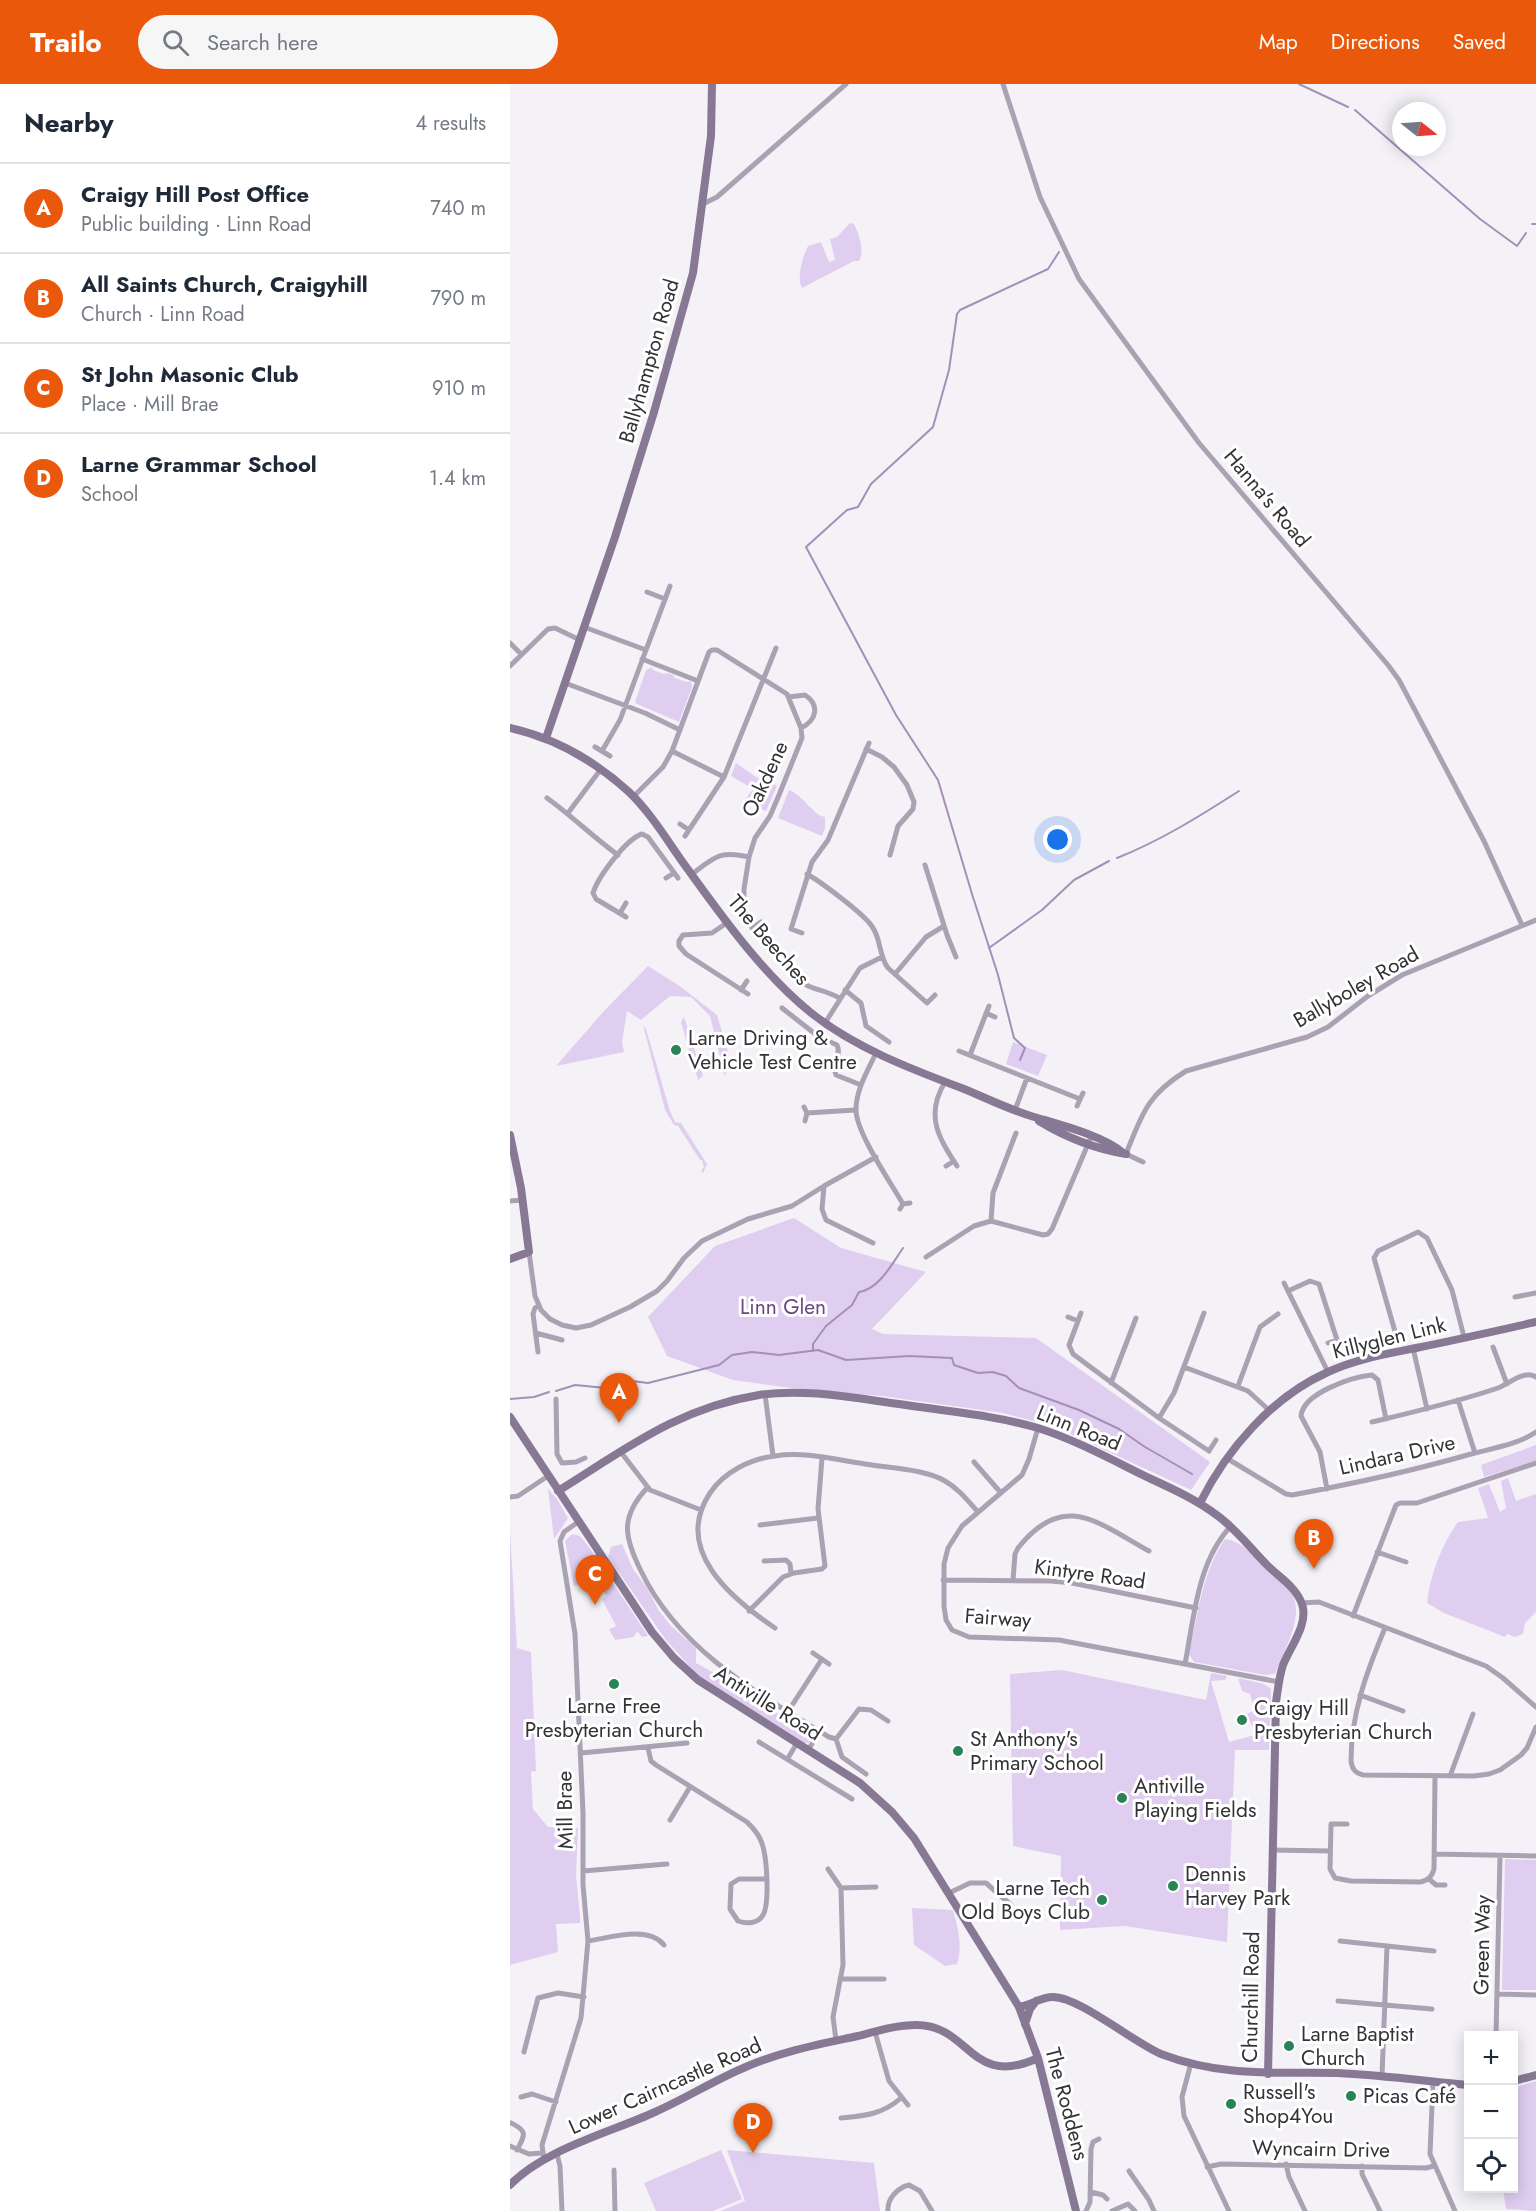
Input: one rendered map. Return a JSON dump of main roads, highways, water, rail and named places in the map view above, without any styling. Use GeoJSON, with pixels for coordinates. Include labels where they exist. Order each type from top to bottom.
{"type":"FeatureCollection","features":[{"type":"Feature","properties":{"kind":"waterway"},"geometry":{"type":"LineString","coordinates":[[1299,84],[1348,107]]}},
{"type":"Feature","properties":{"kind":"waterway"},"geometry":{"type":"LineString","coordinates":[[1355,110],[1480,219],[1517,246],[1526,233]]}},
{"type":"Feature","properties":{"kind":"waterway"},"geometry":{"type":"LineString","coordinates":[[1020,1060],[1025,1048],[1014,1038],[998,975],[938,780],[896,715],[806,547],[847,510],[858,507],[871,484],[933,427],[949,370],[957,314],[960,310],[1048,269],[1059,252]]}},
{"type":"Feature","properties":{"kind":"waterway"},"geometry":{"type":"LineString","coordinates":[[1117,858],[1195,819],[1239,791]]}},
{"type":"Feature","properties":{"kind":"waterway"},"geometry":{"type":"LineString","coordinates":[[989,948],[1042,910],[1074,880],[1109,861]]}},
{"type":"Feature","properties":{"kind":"waterway"},"geometry":{"type":"LineString","coordinates":[[813,1351],[813,1344],[826,1326],[852,1305],[859,1292],[879,1281],[903,1248]]}},
{"type":"Feature","properties":{"kind":"waterway"},"geometry":{"type":"LineString","coordinates":[[556,1391],[575,1385],[606,1388],[624,1380],[648,1383],[719,1365],[732,1355],[752,1352],[779,1355],[818,1350],[846,1360],[909,1356],[952,1358],[954,1365],[978,1373],[993,1372],[1006,1376],[1019,1388],[1079,1410],[1119,1429],[1192,1474]]}},
{"type":"Feature","properties":{"kind":"waterway"},"geometry":{"type":"LineString","coordinates":[[510,1399],[534,1397],[549,1392]]}},
{"type":"Feature","properties":{"kind":"place","name":"Larne Driving & Vehicle Test Centre"},"geometry":{"type":"Point","coordinates":[676,1050]}},
{"type":"Feature","properties":{"kind":"place","name":"Craigy Hill Post Office"},"geometry":{"type":"Point","coordinates":[619,1423]}},
{"type":"Feature","properties":{"kind":"place","name":"All Saints Church, Craigyhill"},"geometry":{"type":"Point","coordinates":[1314,1569]}},
{"type":"Feature","properties":{"kind":"place","name":"St John Masonic Club"},"geometry":{"type":"Point","coordinates":[595,1605]}},
{"type":"Feature","properties":{"kind":"place","name":"Larne Free Presbyterian Church"},"geometry":{"type":"Point","coordinates":[614,1684]}},
{"type":"Feature","properties":{"kind":"place","name":"Craigy Hill Presbyterian Church"},"geometry":{"type":"Point","coordinates":[1242,1720]}},
{"type":"Feature","properties":{"kind":"place","name":"St Anthony's Primary School"},"geometry":{"type":"Point","coordinates":[958,1751]}},
{"type":"Feature","properties":{"kind":"place","name":"Antiville Playing Fields"},"geometry":{"type":"Point","coordinates":[1122,1798]}},
{"type":"Feature","properties":{"kind":"place","name":"Dennis Harvey Park"},"geometry":{"type":"Point","coordinates":[1173,1886]}},
{"type":"Feature","properties":{"kind":"place","name":"Larne Tech Old Boys Club"},"geometry":{"type":"Point","coordinates":[1102,1900]}},
{"type":"Feature","properties":{"kind":"place","name":"Larne Baptist Church"},"geometry":{"type":"Point","coordinates":[1289,2046]}},
{"type":"Feature","properties":{"kind":"place","name":"Picas Café"},"geometry":{"type":"Point","coordinates":[1351,2096]}},
{"type":"Feature","properties":{"kind":"place","name":"Russell's Shop4You"},"geometry":{"type":"Point","coordinates":[1231,2104]}},
{"type":"Feature","properties":{"kind":"place","name":"Larne Grammar School"},"geometry":{"type":"Point","coordinates":[753,2153]}},
{"type":"Feature","properties":{"kind":"park label","name":"Linn Glen"},"geometry":{"type":"Point","coordinates":[783,1307]}}]}
